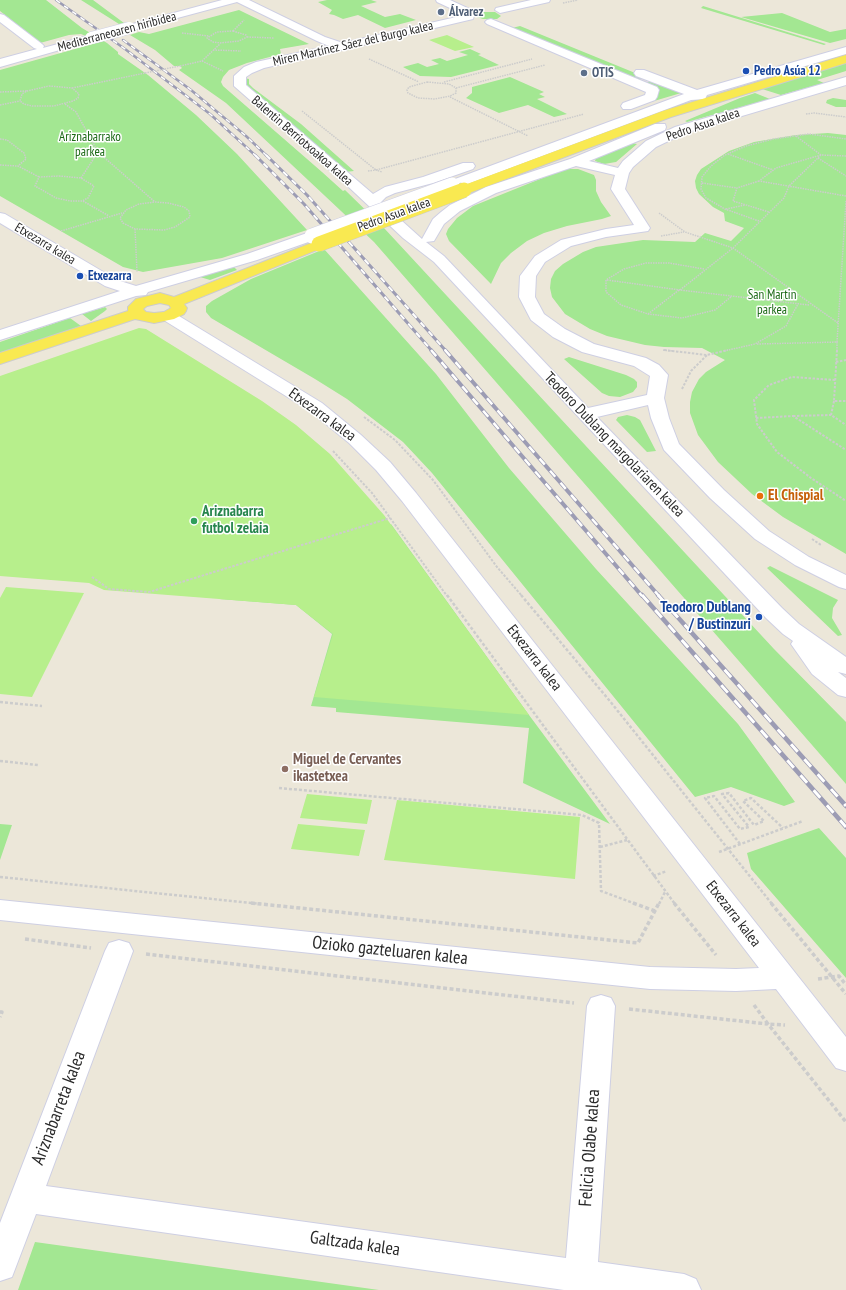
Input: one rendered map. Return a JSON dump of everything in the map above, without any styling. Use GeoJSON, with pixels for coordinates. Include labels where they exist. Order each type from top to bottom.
{"type":"FeatureCollection","features":[{"type":"Feature","properties":{"kind":"main road","name":"Pedro Asua kalea"},"geometry":{"type":"LineString","coordinates":[[136,310],[141,316],[154,318],[168,306],[315,240],[458,187],[635,125],[722,96],[846,59]]}},
{"type":"Feature","properties":{"kind":"main road"},"geometry":{"type":"LineString","coordinates":[[0,358],[136,310]]}},
{"type":"Feature","properties":{"kind":"street","name":"Mediterraneoaren hiribidea"},"geometry":{"type":"LineString","coordinates":[[0,63],[234,0]]}},
{"type":"Feature","properties":{"kind":"street"},"geometry":{"type":"LineString","coordinates":[[240,0],[321,39],[341,47],[361,52]]}},
{"type":"Feature","properties":{"kind":"street"},"geometry":{"type":"LineString","coordinates":[[441,0],[653,90],[651,97],[613,113]]}},
{"type":"Feature","properties":{"kind":"street"},"geometry":{"type":"LineString","coordinates":[[463,0],[478,15],[501,21],[501,12]]}},
{"type":"Feature","properties":{"kind":"street"},"geometry":{"type":"LineString","coordinates":[[501,12],[545,0]]}},
{"type":"Feature","properties":{"kind":"street"},"geometry":{"type":"LineString","coordinates":[[501,12],[520,24],[695,96],[722,96]]}},
{"type":"Feature","properties":{"kind":"street","name":"Miren Martínez Sáez del Burgo kalea"},"geometry":{"type":"LineString","coordinates":[[240,76],[248,70],[260,65],[478,15]]}},
{"type":"Feature","properties":{"kind":"street","name":"Miren Martínez Sáez del Burgo kalea"},"geometry":{"type":"LineString","coordinates":[[256,77],[262,72],[270,69],[361,52],[478,15]]}},
{"type":"Feature","properties":{"kind":"street"},"geometry":{"type":"LineString","coordinates":[[0,17],[38,46]]}},
{"type":"Feature","properties":{"kind":"street","name":"Pedro Asua kalea"},"geometry":{"type":"LineString","coordinates":[[458,187],[695,96],[846,50]]}},
{"type":"Feature","properties":{"kind":"street","name":"Balentin Berriotxoakoa kalea"},"geometry":{"type":"LineString","coordinates":[[240,76],[240,86],[245,91],[344,175],[374,190]]}},
{"type":"Feature","properties":{"kind":"street","name":"Balentin Berriotxoakoa kalea"},"geometry":{"type":"LineString","coordinates":[[256,77],[254,83],[258,88],[297,113]]}},
{"type":"Feature","properties":{"kind":"street","name":"Pedro Asua kalea"},"geometry":{"type":"LineString","coordinates":[[622,173],[628,164],[651,144],[680,130],[846,81]]}},
{"type":"Feature","properties":{"kind":"street","name":"Pedro Asua kalea"},"geometry":{"type":"LineString","coordinates":[[374,190],[413,184],[428,180],[613,113],[667,99],[695,96]]}},
{"type":"Feature","properties":{"kind":"street","name":"Pedro Asua kalea"},"geometry":{"type":"LineString","coordinates":[[429,238],[438,222],[455,208],[491,190],[576,162],[662,126],[722,96]]}},
{"type":"Feature","properties":{"kind":"street"},"geometry":{"type":"LineString","coordinates":[[576,162],[622,173],[618,189],[643,228],[606,233],[566,243],[540,259],[528,276],[527,297],[537,317],[559,333],[588,348],[640,362],[653,369],[659,375],[655,398],[660,418],[671,446],[717,494],[762,535],[802,561],[846,582]]}},
{"type":"Feature","properties":{"kind":"street","name":"Teodoro Dublang margolariaren kalea"},"geometry":{"type":"LineString","coordinates":[[374,190],[429,238],[439,259]]}},
{"type":"Feature","properties":{"kind":"street","name":"Teodoro Dublang margolariaren kalea"},"geometry":{"type":"LineString","coordinates":[[374,190],[408,235],[439,259],[791,629],[820,669],[846,690]]}},
{"type":"Feature","properties":{"kind":"street","name":"Etxezarra kalea"},"geometry":{"type":"LineString","coordinates":[[0,217],[122,289],[168,306],[316,407],[355,438],[409,497],[846,1059]]}},
{"type":"Feature","properties":{"kind":"street","name":"Pedro Asua kalea"},"geometry":{"type":"LineString","coordinates":[[0,335],[122,289],[315,240]]}},
{"type":"Feature","properties":{"kind":"street"},"geometry":{"type":"LineString","coordinates":[[94,326],[103,320],[114,307],[122,289]]}},
{"type":"Feature","properties":{"kind":"street","name":"Etxezarra kalea"},"geometry":{"type":"LineString","coordinates":[[122,289],[136,310]]}},
{"type":"Feature","properties":{"kind":"street"},"geometry":{"type":"LineString","coordinates":[[585,414],[655,398]]}},
{"type":"Feature","properties":{"kind":"street","name":"Teodoro Dublang margolariaren kalea"},"geometry":{"type":"LineString","coordinates":[[791,629],[846,667]]}},
{"type":"Feature","properties":{"kind":"street","name":"Ozioko gazteluaren kalea"},"geometry":{"type":"LineString","coordinates":[[0,910],[650,978],[736,980],[782,978]]}},
{"type":"Feature","properties":{"kind":"street","name":"Ariznabarreta kalea"},"geometry":{"type":"LineString","coordinates":[[0,1266],[119,951]]}},
{"type":"Feature","properties":{"kind":"street","name":"Felicia Olabe kalea"},"geometry":{"type":"LineString","coordinates":[[581,1283],[600,1006]]}},
{"type":"Feature","properties":{"kind":"street","name":"Galtzada kalea"},"geometry":{"type":"LineString","coordinates":[[26,1198],[581,1283],[684,1290]]}},
{"type":"Feature","properties":{"kind":"path"},"geometry":{"type":"LineString","coordinates":[[0,92],[27,91],[49,86],[72,88],[202,61],[220,43],[240,41],[245,39],[246,35],[238,32],[225,31],[212,34],[207,38],[213,42],[220,43]]}},
{"type":"Feature","properties":{"kind":"path"},"geometry":{"type":"LineString","coordinates":[[361,52],[420,83]]}},
{"type":"Feature","properties":{"kind":"path"},"geometry":{"type":"LineString","coordinates":[[456,88],[456,92],[450,96],[426,99],[412,96],[407,90],[409,87],[420,83],[443,83],[534,59]]}},
{"type":"Feature","properties":{"kind":"path"},"geometry":{"type":"LineString","coordinates":[[202,61],[225,72]]}},
{"type":"Feature","properties":{"kind":"path"},"geometry":{"type":"LineString","coordinates":[[443,83],[456,88],[548,64]]}},
{"type":"Feature","properties":{"kind":"path"},"geometry":{"type":"LineString","coordinates":[[20,100],[24,104],[38,107],[65,104],[78,98],[79,94],[72,88]]}},
{"type":"Feature","properties":{"kind":"path"},"geometry":{"type":"LineString","coordinates":[[20,100],[20,97],[27,91]]}},
{"type":"Feature","properties":{"kind":"path"},"geometry":{"type":"LineString","coordinates":[[450,96],[530,137]]}},
{"type":"Feature","properties":{"kind":"path"},"geometry":{"type":"LineString","coordinates":[[0,105],[20,100]]}},
{"type":"Feature","properties":{"kind":"path"},"geometry":{"type":"LineString","coordinates":[[65,104],[76,112],[98,152],[155,202]]}},
{"type":"Feature","properties":{"kind":"path"},"geometry":{"type":"LineString","coordinates":[[297,113],[376,170],[584,114]]}},
{"type":"Feature","properties":{"kind":"path"},"geometry":{"type":"LineString","coordinates":[[806,114],[846,117]]}},
{"type":"Feature","properties":{"kind":"path"},"geometry":{"type":"LineString","coordinates":[[759,221],[725,209],[706,198],[701,189],[702,177],[711,166],[728,154],[746,146],[773,139],[809,134],[846,139]]}},
{"type":"Feature","properties":{"kind":"path"},"geometry":{"type":"LineString","coordinates":[[795,136],[821,155]]}},
{"type":"Feature","properties":{"kind":"path"},"geometry":{"type":"LineString","coordinates":[[0,139],[8,140],[24,153],[26,159],[18,166]]}},
{"type":"Feature","properties":{"kind":"path"},"geometry":{"type":"LineString","coordinates":[[81,178],[98,152]]}},
{"type":"Feature","properties":{"kind":"path"},"geometry":{"type":"LineString","coordinates":[[728,154],[773,170]]}},
{"type":"Feature","properties":{"kind":"path"},"geometry":{"type":"LineString","coordinates":[[648,314],[733,248],[784,198],[789,186],[821,155]]}},
{"type":"Feature","properties":{"kind":"path"},"geometry":{"type":"LineString","coordinates":[[702,184],[736,188],[759,181],[776,168],[821,155],[846,156]]}},
{"type":"Feature","properties":{"kind":"path"},"geometry":{"type":"LineString","coordinates":[[818,158],[846,176]]}},
{"type":"Feature","properties":{"kind":"path"},"geometry":{"type":"LineString","coordinates":[[0,165],[18,166],[39,176],[81,178],[94,186],[88,198],[82,201],[70,201],[56,198],[35,186],[39,176]]}},
{"type":"Feature","properties":{"kind":"path"},"geometry":{"type":"LineString","coordinates":[[759,181],[846,196]]}},
{"type":"Feature","properties":{"kind":"path"},"geometry":{"type":"LineString","coordinates":[[736,188],[733,201],[769,212]]}},
{"type":"Feature","properties":{"kind":"path"},"geometry":{"type":"LineString","coordinates":[[82,201],[110,216]]}},
{"type":"Feature","properties":{"kind":"path"},"geometry":{"type":"LineString","coordinates":[[831,415],[834,401],[836,342],[846,201]]}},
{"type":"Feature","properties":{"kind":"path"},"geometry":{"type":"LineString","coordinates":[[54,232],[122,213],[139,204],[155,202],[168,203],[184,207],[189,212],[190,217],[175,227],[164,230],[135,229],[123,223],[120,218],[122,213]]}},
{"type":"Feature","properties":{"kind":"path"},"geometry":{"type":"LineString","coordinates":[[725,209],[745,205]]}},
{"type":"Feature","properties":{"kind":"path"},"geometry":{"type":"LineString","coordinates":[[655,208],[684,232],[733,248],[810,305],[838,323]]}},
{"type":"Feature","properties":{"kind":"path"},"geometry":{"type":"LineString","coordinates":[[122,289],[135,229]]}},
{"type":"Feature","properties":{"kind":"path"},"geometry":{"type":"LineString","coordinates":[[660,236],[684,232]]}},
{"type":"Feature","properties":{"kind":"path"},"geometry":{"type":"LineString","coordinates":[[606,280],[624,269],[646,263],[669,263],[704,269]]}},
{"type":"Feature","properties":{"kind":"path"},"geometry":{"type":"LineString","coordinates":[[606,280],[810,305]]}},
{"type":"Feature","properties":{"kind":"path"},"geometry":{"type":"LineString","coordinates":[[606,280],[606,292],[621,305],[648,314],[682,318],[715,310],[732,296]]}},
{"type":"Feature","properties":{"kind":"path"},"geometry":{"type":"LineString","coordinates":[[755,344],[786,326],[798,304]]}},
{"type":"Feature","properties":{"kind":"path"},"geometry":{"type":"LineString","coordinates":[[661,350],[707,355],[755,344],[836,342]]}},
{"type":"Feature","properties":{"kind":"path"},"geometry":{"type":"LineString","coordinates":[[681,391],[691,371],[707,355]]}},
{"type":"Feature","properties":{"kind":"path"},"geometry":{"type":"LineString","coordinates":[[836,362],[846,360]]}},
{"type":"Feature","properties":{"kind":"path"},"geometry":{"type":"LineString","coordinates":[[835,380],[792,377],[769,384],[754,400],[757,424],[777,452],[810,478],[846,501]]}},
{"type":"Feature","properties":{"kind":"path"},"geometry":{"type":"LineString","coordinates":[[834,401],[846,401]]}},
{"type":"Feature","properties":{"kind":"path"},"geometry":{"type":"LineString","coordinates":[[756,418],[831,415],[846,425]]}},
{"type":"Feature","properties":{"kind":"path"},"geometry":{"type":"LineString","coordinates":[[793,416],[846,450]]}},
{"type":"Feature","properties":{"kind":"path"},"geometry":{"type":"LineString","coordinates":[[331,448],[372,493],[665,892],[736,980],[768,1024],[846,1122]]}},
{"type":"Feature","properties":{"kind":"path"},"geometry":{"type":"LineString","coordinates":[[841,498],[846,495]]}},
{"type":"Feature","properties":{"kind":"path"},"geometry":{"type":"LineString","coordinates":[[92,577],[109,589],[149,592],[390,518]]}},
{"type":"Feature","properties":{"kind":"path"},"geometry":{"type":"LineString","coordinates":[[811,539],[823,546]]}},
{"type":"Feature","properties":{"kind":"path"},"geometry":{"type":"LineString","coordinates":[[0,702],[42,706]]}},
{"type":"Feature","properties":{"kind":"path"},"geometry":{"type":"LineString","coordinates":[[0,761],[38,764]]}},
{"type":"Feature","properties":{"kind":"path"},"geometry":{"type":"LineString","coordinates":[[279,788],[582,815],[599,823],[601,891],[655,911]]}},
{"type":"Feature","properties":{"kind":"path"},"geometry":{"type":"LineString","coordinates":[[783,828],[751,798],[743,801],[764,821],[754,825],[729,794],[722,794],[749,827],[740,829],[714,796],[706,798],[740,844],[803,821]]}},
{"type":"Feature","properties":{"kind":"path"},"geometry":{"type":"LineString","coordinates":[[600,847],[627,840]]}},
{"type":"Feature","properties":{"kind":"path"},"geometry":{"type":"LineString","coordinates":[[0,877],[638,943],[665,892]]}},
{"type":"Feature","properties":{"kind":"path"},"geometry":{"type":"LineString","coordinates":[[24,939],[600,1006],[768,1024],[821,1027]]}},
{"type":"Feature","properties":{"kind":"path"},"geometry":{"type":"LineString","coordinates":[[0,1012],[2,1012],[0,1017]]}},
{"type":"Feature","properties":{"kind":"green space","name":"Ariznabarrako parkea"},"geometry":{"type":"Polygon","coordinates":[[[0,0],[46,0],[82,28],[107,43],[118,52],[118,54],[148,75],[196,115],[237,154],[307,230],[222,258],[143,272],[123,267],[0,196],[0,70],[100,42],[81,34],[69,35],[40,43],[0,11],[0,0]]]}},
{"type":"Feature","properties":{"kind":"green space"},"geometry":{"type":"Polygon","coordinates":[[[81,0],[93,0],[124,23],[119,24],[81,0]]]}},
{"type":"Feature","properties":{"kind":"green space"},"geometry":{"type":"Polygon","coordinates":[[[327,0],[371,0],[377,2],[361,6],[385,17],[400,14],[416,20],[385,28],[358,15],[343,19],[329,14],[332,10],[318,2],[327,0]]]}},
{"type":"Feature","properties":{"kind":"green space"},"geometry":{"type":"Polygon","coordinates":[[[703,6],[826,44],[824,45],[701,8],[703,6]]]}},
{"type":"Feature","properties":{"kind":"green space"},"geometry":{"type":"Polygon","coordinates":[[[239,10],[309,44],[280,49],[281,54],[247,63],[229,70],[221,82],[223,86],[343,191],[345,190],[384,228],[774,649],[846,722],[846,784],[374,242],[226,103],[179,70],[182,68],[180,66],[174,66],[155,50],[130,35],[139,32],[149,34],[239,10]]]}},
{"type":"Feature","properties":{"kind":"green space"},"geometry":{"type":"Polygon","coordinates":[[[481,12],[495,12],[501,16],[497,19],[483,19],[477,17],[476,15],[481,12]]]}},
{"type":"Feature","properties":{"kind":"green space"},"geometry":{"type":"Polygon","coordinates":[[[782,13],[830,32],[846,29],[846,39],[830,43],[741,17],[782,13]]]}},
{"type":"Feature","properties":{"kind":"green space"},"geometry":{"type":"Polygon","coordinates":[[[520,26],[645,77],[636,80],[512,28],[520,26]]]}},
{"type":"Feature","properties":{"kind":"green space"},"geometry":{"type":"Polygon","coordinates":[[[447,35],[474,47],[455,51],[429,40],[447,35]]]}},
{"type":"Feature","properties":{"kind":"green space"},"geometry":{"type":"Polygon","coordinates":[[[470,49],[481,54],[478,55],[499,65],[451,77],[420,76],[403,67],[418,63],[427,67],[439,64],[431,60],[440,58],[447,61],[468,55],[459,52],[470,49]]]}},
{"type":"Feature","properties":{"kind":"green space"},"geometry":{"type":"Polygon","coordinates":[[[846,63],[846,71],[817,80],[824,83],[781,95],[762,89],[846,63]]]}},
{"type":"Feature","properties":{"kind":"green space"},"geometry":{"type":"Polygon","coordinates":[[[510,77],[544,92],[539,94],[545,97],[537,99],[567,114],[554,117],[528,105],[499,113],[466,98],[472,93],[472,87],[510,77]]]}},
{"type":"Feature","properties":{"kind":"green space"},"geometry":{"type":"Polygon","coordinates":[[[244,78],[249,79],[249,84],[253,88],[301,124],[354,171],[345,172],[307,137],[247,89],[244,84],[244,78]]]}},
{"type":"Feature","properties":{"kind":"green space"},"geometry":{"type":"Polygon","coordinates":[[[652,81],[681,93],[644,104],[656,97],[659,93],[657,90],[645,83],[652,81]]]}},
{"type":"Feature","properties":{"kind":"green space"},"geometry":{"type":"Polygon","coordinates":[[[755,93],[770,99],[687,122],[685,121],[740,98],[755,93]]]}},
{"type":"Feature","properties":{"kind":"green space"},"geometry":{"type":"Polygon","coordinates":[[[833,98],[846,100],[846,107],[836,107],[826,103],[827,100],[833,98]]]}},
{"type":"Feature","properties":{"kind":"green space","name":"San Martin parkea"},"geometry":{"type":"Polygon","coordinates":[[[828,133],[846,135],[846,554],[783,517],[752,494],[718,462],[698,435],[690,413],[692,392],[699,379],[706,372],[725,360],[702,348],[645,345],[607,336],[590,329],[565,314],[552,297],[550,288],[551,279],[555,271],[563,264],[583,252],[596,247],[643,240],[695,242],[705,233],[731,241],[744,228],[725,221],[724,213],[713,207],[699,194],[695,181],[701,169],[729,151],[754,142],[796,135],[828,133]]]}},
{"type":"Feature","properties":{"kind":"green space"},"geometry":{"type":"Polygon","coordinates":[[[631,143],[637,144],[616,162],[604,164],[595,161],[596,157],[631,143]]]}},
{"type":"Feature","properties":{"kind":"green space"},"geometry":{"type":"Polygon","coordinates":[[[568,169],[578,169],[594,175],[596,180],[596,191],[601,202],[611,216],[567,226],[544,233],[527,241],[501,263],[491,284],[449,241],[446,234],[448,229],[457,218],[473,206],[568,169]]]}},
{"type":"Feature","properties":{"kind":"green space"},"geometry":{"type":"Polygon","coordinates":[[[324,249],[436,374],[509,468],[596,569],[738,724],[795,802],[784,806],[731,787],[695,797],[432,473],[403,442],[347,399],[211,318],[206,312],[206,306],[212,301],[251,279],[324,249]]]}},
{"type":"Feature","properties":{"kind":"green space"},"geometry":{"type":"Polygon","coordinates":[[[234,267],[237,270],[210,280],[200,277],[234,267]]]}},
{"type":"Feature","properties":{"kind":"green space"},"geometry":{"type":"Polygon","coordinates":[[[105,307],[107,309],[91,321],[82,314],[105,307]]]}},
{"type":"Feature","properties":{"kind":"green space"},"geometry":{"type":"Polygon","coordinates":[[[70,318],[81,326],[0,353],[0,342],[70,318]]]}},
{"type":"Feature","properties":{"kind":"green space","name":"Ariznabarra futbol zelaia"},"geometry":{"type":"Polygon","coordinates":[[[139,328],[146,329],[262,401],[296,425],[330,454],[384,515],[529,715],[314,697],[333,634],[296,605],[104,590],[89,583],[0,576],[0,376],[139,328]]]}},
{"type":"Feature","properties":{"kind":"green space"},"geometry":{"type":"Polygon","coordinates":[[[569,357],[626,375],[637,382],[637,387],[633,392],[620,397],[609,396],[602,393],[564,359],[569,357]]]}},
{"type":"Feature","properties":{"kind":"green space"},"geometry":{"type":"Polygon","coordinates":[[[627,415],[640,420],[656,451],[647,452],[616,420],[618,417],[627,415]]]}},
{"type":"Feature","properties":{"kind":"green space"},"geometry":{"type":"Polygon","coordinates":[[[391,524],[610,824],[523,783],[529,728],[336,712],[336,708],[311,706],[332,634],[296,605],[219,599],[331,565],[391,524]]]}},
{"type":"Feature","properties":{"kind":"green space"},"geometry":{"type":"Polygon","coordinates":[[[770,566],[838,600],[833,608],[832,618],[842,635],[838,636],[767,568],[770,566]]]}},
{"type":"Feature","properties":{"kind":"green space"},"geometry":{"type":"Polygon","coordinates":[[[6,587],[84,593],[32,697],[0,694],[0,598],[6,587]]]}},
{"type":"Feature","properties":{"kind":"green space"},"geometry":{"type":"Polygon","coordinates":[[[307,794],[372,800],[367,824],[300,818],[307,794]]]}},
{"type":"Feature","properties":{"kind":"green space"},"geometry":{"type":"Polygon","coordinates":[[[397,800],[580,817],[575,879],[384,860],[397,800]]]}},
{"type":"Feature","properties":{"kind":"green space"},"geometry":{"type":"Polygon","coordinates":[[[0,824],[12,825],[0,860],[0,824]]]}},
{"type":"Feature","properties":{"kind":"green space"},"geometry":{"type":"Polygon","coordinates":[[[298,824],[365,830],[359,856],[291,849],[298,824]]]}},
{"type":"Feature","properties":{"kind":"green space"},"geometry":{"type":"Polygon","coordinates":[[[819,828],[846,858],[846,978],[751,869],[747,853],[819,828]]]}},
{"type":"Feature","properties":{"kind":"green space"},"geometry":{"type":"Polygon","coordinates":[[[35,1242],[379,1290],[18,1290],[35,1242]]]}},
{"type":"Feature","properties":{"kind":"railway"},"geometry":{"type":"LineString","coordinates":[[56,0],[125,49],[210,114],[256,156]]}},
{"type":"Feature","properties":{"kind":"railway"},"geometry":{"type":"LineString","coordinates":[[123,40],[191,90],[246,136],[267,156]]}},
{"type":"Feature","properties":{"kind":"railway"},"geometry":{"type":"LineString","coordinates":[[266,155],[307,195],[446,351]]}},
{"type":"Feature","properties":{"kind":"railway"},"geometry":{"type":"LineString","coordinates":[[256,156],[304,204],[432,351]]}},
{"type":"Feature","properties":{"kind":"railway"},"geometry":{"type":"LineString","coordinates":[[431,350],[642,596]]}},
{"type":"Feature","properties":{"kind":"railway"},"geometry":{"type":"LineString","coordinates":[[445,350],[659,596]]}},
{"type":"Feature","properties":{"kind":"railway"},"geometry":{"type":"LineString","coordinates":[[642,595],[846,827]]}},
{"type":"Feature","properties":{"kind":"railway"},"geometry":{"type":"LineString","coordinates":[[658,595],[846,806]]}},
{"type":"Feature","properties":{"kind":"place","name":"Álvarez"},"geometry":{"type":"Point","coordinates":[441,12]}},
{"type":"Feature","properties":{"kind":"place","name":"Pedro Asúa 12"},"geometry":{"type":"Point","coordinates":[746,71]}},
{"type":"Feature","properties":{"kind":"place","name":"OTIS"},"geometry":{"type":"Point","coordinates":[584,73]}},
{"type":"Feature","properties":{"kind":"place","name":"Etxezarra"},"geometry":{"type":"Point","coordinates":[80,276]}},
{"type":"Feature","properties":{"kind":"place","name":"El Chispial"},"geometry":{"type":"Point","coordinates":[760,496]}},
{"type":"Feature","properties":{"kind":"place","name":"Ariznabarra futbol zelaia"},"geometry":{"type":"Point","coordinates":[194,521]}},
{"type":"Feature","properties":{"kind":"place","name":"Teodoro Dublang / Bustinzuri"},"geometry":{"type":"Point","coordinates":[759,617]}},
{"type":"Feature","properties":{"kind":"place","name":"Miguel de Cervantes ikastetxea"},"geometry":{"type":"Point","coordinates":[285,769]}}]}
